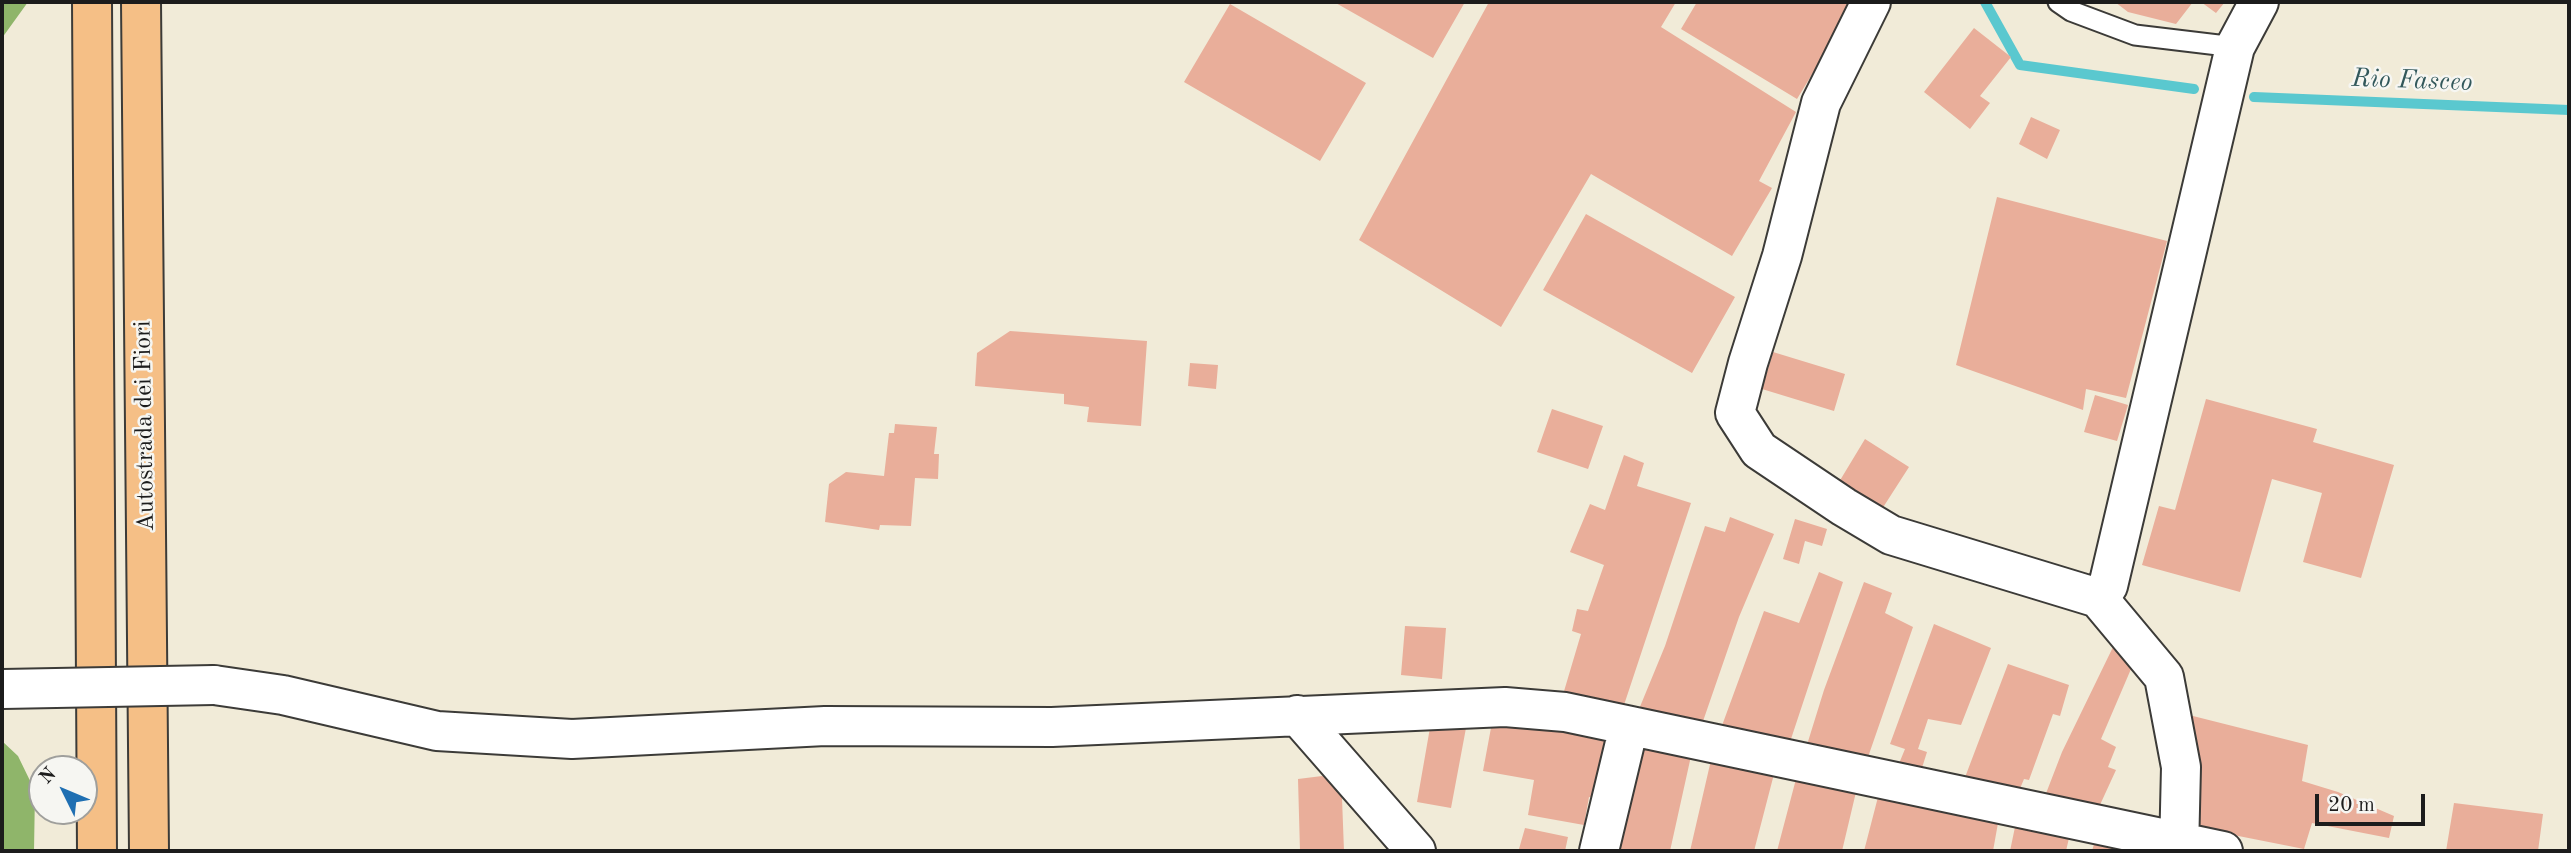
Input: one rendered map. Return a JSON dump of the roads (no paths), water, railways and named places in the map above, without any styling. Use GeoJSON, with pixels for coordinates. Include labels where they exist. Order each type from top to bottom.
{"type":"FeatureCollection","features":[{"type":"Feature","properties":{"kind":"highway","name":"Autostrada dei Fiori"},"geometry":{"type":"LineString","coordinates":[[92,2],[97,851]]}},
{"type":"Feature","properties":{"kind":"highway","name":"Autostrada dei Fiori"},"geometry":{"type":"LineString","coordinates":[[141,2],[149,851]]}},
{"type":"Feature","properties":{"kind":"street"},"geometry":{"type":"LineString","coordinates":[[1871,2],[1821,103],[1782,256],[1735,413],[1759,450],[1891,535],[2098,598],[2164,677],[2181,767],[2180,847]]}},
{"type":"Feature","properties":{"kind":"street"},"geometry":{"type":"LineString","coordinates":[[2098,598],[2108,586],[2235,47],[2259,2]]}},
{"type":"Feature","properties":{"kind":"street"},"geometry":{"type":"LineString","coordinates":[[3,689],[215,685],[284,695],[437,732],[572,739],[825,726],[1052,727],[1505,707],[1565,712],[2180,847],[2223,851]]}},
{"type":"Feature","properties":{"kind":"street"},"geometry":{"type":"LineString","coordinates":[[1297,715],[1416,851]]}},
{"type":"Feature","properties":{"kind":"street"},"geometry":{"type":"LineString","coordinates":[[1599,851],[1629,726]]}},
{"type":"Feature","properties":{"kind":"lane"},"geometry":{"type":"LineString","coordinates":[[2058,2],[2071,11],[2135,35],[2235,47]]}},
{"type":"Feature","properties":{"kind":"waterway","name":"Rio Fasceo"},"geometry":{"type":"LineString","coordinates":[[1985,2],[2020,65],[2194,89]]}},
{"type":"Feature","properties":{"kind":"waterway","name":"Rio Fasceo"},"geometry":{"type":"LineString","coordinates":[[2254,97],[2569,110]]}}]}
